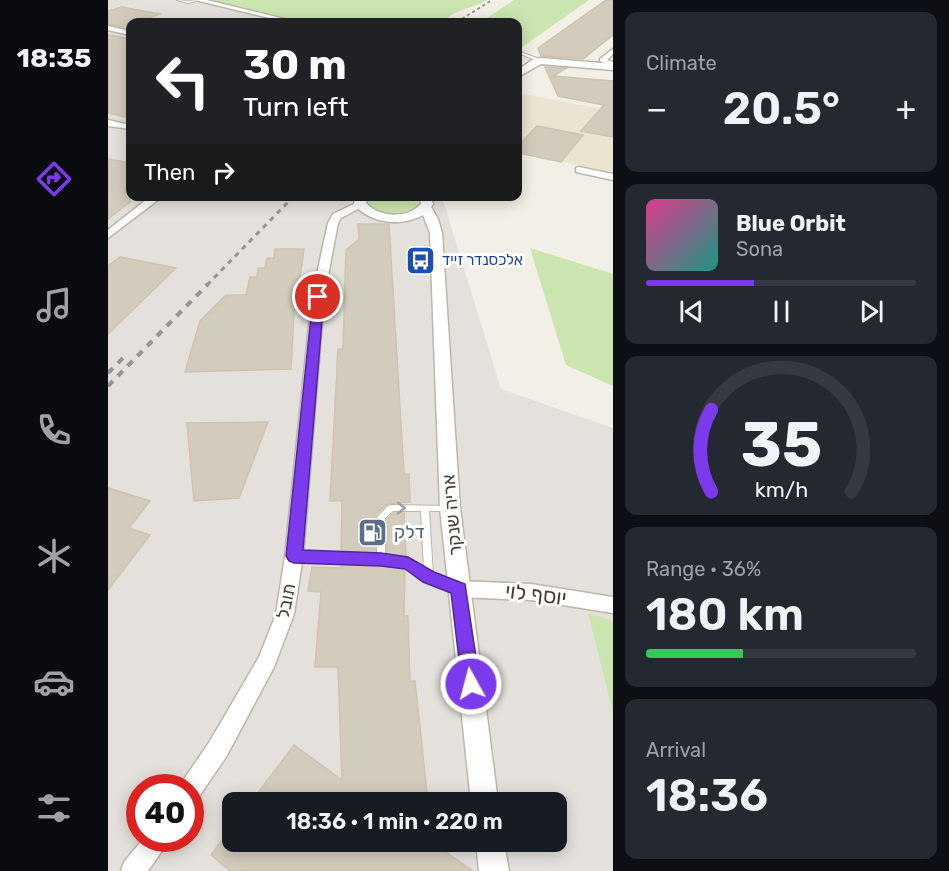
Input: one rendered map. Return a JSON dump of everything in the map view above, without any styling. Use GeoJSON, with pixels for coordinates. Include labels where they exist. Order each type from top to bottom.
{"type":"FeatureCollection","features":[{"type":"Feature","properties":{"kind":"street"},"geometry":{"type":"LineString","coordinates":[[198,0],[276,18]]}},
{"type":"Feature","properties":{"kind":"street"},"geometry":{"type":"LineString","coordinates":[[108,28],[126,32]]}},
{"type":"Feature","properties":{"kind":"street"},"geometry":{"type":"LineString","coordinates":[[613,51],[602,60],[613,68]]}},
{"type":"Feature","properties":{"kind":"street"},"geometry":{"type":"LineString","coordinates":[[522,71],[541,60],[613,68]]}},
{"type":"Feature","properties":{"kind":"street"},"geometry":{"type":"LineString","coordinates":[[526,68],[546,64],[613,68]]}},
{"type":"Feature","properties":{"kind":"street"},"geometry":{"type":"LineString","coordinates":[[108,123],[126,126]]}},
{"type":"Feature","properties":{"kind":"street"},"geometry":{"type":"LineString","coordinates":[[579,170],[613,177]]}},
{"type":"Feature","properties":{"kind":"street"},"geometry":{"type":"LineString","coordinates":[[108,235],[152,201]]}},
{"type":"Feature","properties":{"kind":"street"},"geometry":{"type":"LineString","coordinates":[[341,214],[360,201]]}},
{"type":"Feature","properties":{"kind":"street"},"geometry":{"type":"LineString","coordinates":[[361,201],[364,210],[373,214],[391,218],[409,216],[422,219],[435,227]]}},
{"type":"Feature","properties":{"kind":"street"},"geometry":{"type":"LineString","coordinates":[[409,216],[425,202]]}},
{"type":"Feature","properties":{"kind":"street","name":"אריה שנקר"},"geometry":{"type":"LineString","coordinates":[[425,202],[435,227],[450,508],[484,792]]}},
{"type":"Feature","properties":{"kind":"street"},"geometry":{"type":"LineString","coordinates":[[341,214],[373,214]]}},
{"type":"Feature","properties":{"kind":"street","name":"תובל"},"geometry":{"type":"LineString","coordinates":[[201,774],[267,661],[285,614],[294,556],[318,297],[332,227],[335,219],[341,214]]}},
{"type":"Feature","properties":{"kind":"street","name":"יוסף לוי"},"geometry":{"type":"LineString","coordinates":[[459,589],[531,592],[613,605]]}},
{"type":"Feature","properties":{"kind":"street"},"geometry":{"type":"LineString","coordinates":[[133,871],[148,852]]}},
{"type":"Feature","properties":{"kind":"street"},"geometry":{"type":"LineString","coordinates":[[491,852],[494,871]]}},
{"type":"Feature","properties":{"kind":"lane"},"geometry":{"type":"LineString","coordinates":[[178,0],[188,2],[198,0]]}},
{"type":"Feature","properties":{"kind":"lane"},"geometry":{"type":"LineString","coordinates":[[522,53],[541,60]]}},
{"type":"Feature","properties":{"kind":"lane"},"geometry":{"type":"LineString","coordinates":[[381,559],[381,517],[391,508],[450,508]]}},
{"type":"Feature","properties":{"kind":"lane"},"geometry":{"type":"LineString","coordinates":[[425,508],[429,577]]}},
{"type":"Feature","properties":{"kind":"lane"},"geometry":{"type":"LineString","coordinates":[[294,556],[381,559],[408,563],[429,577],[459,589]]}},
{"type":"Feature","properties":{"kind":"shaded area"},"geometry":{"type":"Polygon","coordinates":[[[108,0],[198,0],[274,18],[126,18],[126,201],[443,201],[501,389],[613,428],[613,871],[108,871],[108,0]]]}},
{"type":"Feature","properties":{"kind":"shaded area"},"geometry":{"type":"Polygon","coordinates":[[[522,94],[613,111],[613,173],[522,153],[522,94]]]}},
{"type":"Feature","properties":{"kind":"green space"},"geometry":{"type":"Polygon","coordinates":[[[212,0],[487,0],[447,18],[286,18],[212,0]]]}},
{"type":"Feature","properties":{"kind":"green space"},"geometry":{"type":"Polygon","coordinates":[[[514,0],[589,0],[522,47],[522,18],[487,18],[514,0]]]}},
{"type":"Feature","properties":{"kind":"green space"},"geometry":{"type":"Polygon","coordinates":[[[366,201],[418,201],[419,204],[414,209],[399,214],[383,214],[370,207],[366,201]]]}},
{"type":"Feature","properties":{"kind":"green space"},"geometry":{"type":"Polygon","coordinates":[[[530,248],[613,274],[613,386],[566,365],[530,248]]]}},
{"type":"Feature","properties":{"kind":"green space"},"geometry":{"type":"Polygon","coordinates":[[[588,613],[613,621],[613,713],[588,613]]]}},
{"type":"Feature","properties":{"kind":"building"},"geometry":{"type":"Polygon","coordinates":[[[606,0],[613,0],[613,35],[583,59],[541,56],[538,48],[606,0]]]}},
{"type":"Feature","properties":{"kind":"building"},"geometry":{"type":"Polygon","coordinates":[[[122,7],[160,14],[149,18],[126,18],[126,26],[123,27],[108,24],[108,11],[122,7]]]}},
{"type":"Feature","properties":{"kind":"building"},"geometry":{"type":"Polygon","coordinates":[[[108,35],[126,38],[126,117],[108,113],[108,35]]]}},
{"type":"Feature","properties":{"kind":"building"},"geometry":{"type":"Polygon","coordinates":[[[545,67],[567,68],[553,76],[613,81],[613,137],[581,131],[604,105],[558,96],[545,67]]]}},
{"type":"Feature","properties":{"kind":"building"},"geometry":{"type":"Polygon","coordinates":[[[537,126],[583,135],[561,162],[522,154],[522,142],[537,126]]]}},
{"type":"Feature","properties":{"kind":"building"},"geometry":{"type":"Polygon","coordinates":[[[108,159],[126,162],[126,201],[130,202],[108,219],[108,159]]]}},
{"type":"Feature","properties":{"kind":"building"},"geometry":{"type":"Polygon","coordinates":[[[358,224],[389,224],[404,474],[409,474],[410,502],[387,504],[375,515],[375,553],[341,551],[342,501],[330,501],[338,349],[343,349],[346,250],[359,239],[358,224]]]}},
{"type":"Feature","properties":{"kind":"building"},"geometry":{"type":"Polygon","coordinates":[[[275,249],[304,249],[298,291],[295,291],[291,369],[185,372],[200,321],[226,295],[246,295],[250,277],[257,277],[258,268],[265,268],[267,258],[274,258],[275,249]]]}},
{"type":"Feature","properties":{"kind":"building"},"geometry":{"type":"Polygon","coordinates":[[[120,257],[176,268],[108,334],[108,266],[120,257]]]}},
{"type":"Feature","properties":{"kind":"building"},"geometry":{"type":"Polygon","coordinates":[[[268,422],[239,498],[194,501],[187,423],[268,422]]]}},
{"type":"Feature","properties":{"kind":"building"},"geometry":{"type":"Polygon","coordinates":[[[108,488],[150,501],[129,528],[150,535],[108,590],[108,488]]]}},
{"type":"Feature","properties":{"kind":"building"},"geometry":{"type":"Polygon","coordinates":[[[394,513],[404,513],[406,556],[387,554],[387,519],[394,513]]]}},
{"type":"Feature","properties":{"kind":"building"},"geometry":{"type":"Polygon","coordinates":[[[341,563],[405,568],[404,616],[408,616],[410,681],[415,681],[427,792],[259,792],[294,745],[342,780],[338,667],[315,667],[321,592],[308,591],[312,567],[341,568],[341,563]]]}},
{"type":"Feature","properties":{"kind":"building"},"geometry":{"type":"Polygon","coordinates":[[[222,840],[222,852],[445,852],[473,871],[230,871],[211,855],[222,840]]]}},
{"type":"Feature","properties":{"kind":"railway"},"geometry":{"type":"LineString","coordinates":[[463,18],[492,0]]}},
{"type":"Feature","properties":{"kind":"railway"},"geometry":{"type":"LineString","coordinates":[[207,285],[289,201]]}},
{"type":"Feature","properties":{"kind":"railway"},"geometry":{"type":"LineString","coordinates":[[108,386],[208,284]]}},
{"type":"Feature","properties":{"kind":"railway"},"geometry":{"type":"LineString","coordinates":[[108,373],[123,358]]}},
{"type":"Feature","properties":{"kind":"place","name":"אלכסנדר זייד"},"geometry":{"type":"Point","coordinates":[421,260]}},
{"type":"Feature","properties":{"kind":"place","name":"דלק"},"geometry":{"type":"Point","coordinates":[373,532]}},
{"type":"Feature","properties":{"kind":"route"},"geometry":{"type":"LineString","coordinates":[[318,297],[294,556],[381,559],[408,563],[429,577],[459,589],[471,684]]}}]}
